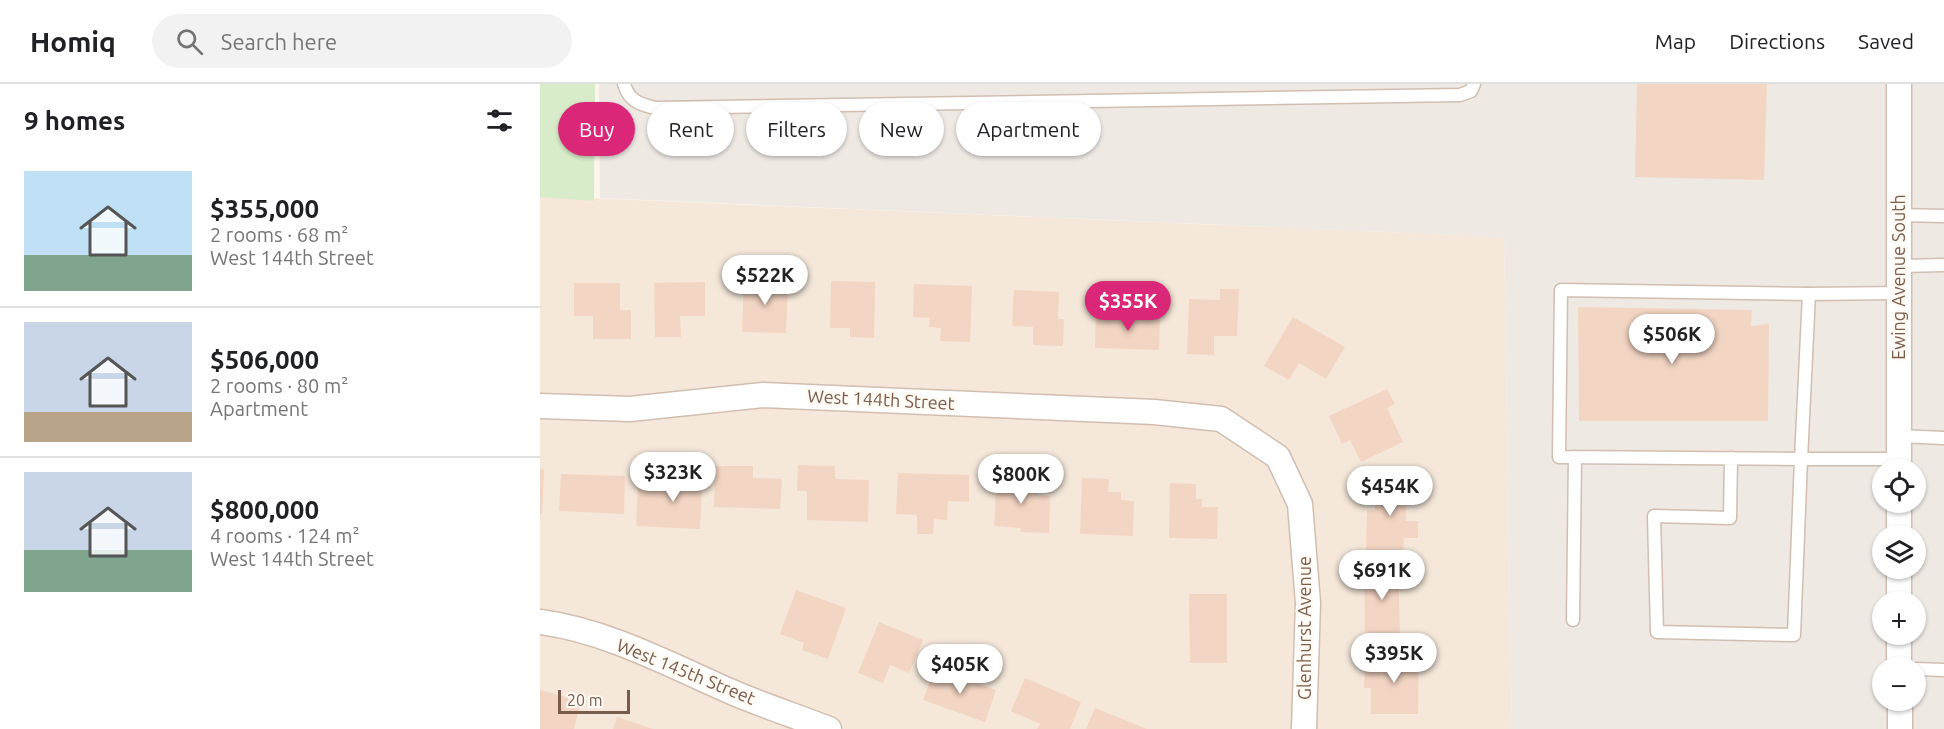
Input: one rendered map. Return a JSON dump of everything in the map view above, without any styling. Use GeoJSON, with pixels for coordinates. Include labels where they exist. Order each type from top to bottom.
{"type":"FeatureCollection","features":[{"type":"Feature","properties":{"kind":"street","name":"Ewing Avenue South"},"geometry":{"type":"LineString","coordinates":[[1899,84],[1899,455]]}},
{"type":"Feature","properties":{"kind":"street","name":"West 144th Street"},"geometry":{"type":"LineString","coordinates":[[540,406],[630,409],[763,395],[1154,412],[1221,419]]}},
{"type":"Feature","properties":{"kind":"street","name":"Glenhurst Avenue"},"geometry":{"type":"LineString","coordinates":[[1221,419],[1278,457],[1300,504],[1308,603],[1304,729]]}},
{"type":"Feature","properties":{"kind":"street","name":"West 145th Street"},"geometry":{"type":"LineString","coordinates":[[540,622],[562,625],[648,655],[737,694],[829,729]]}},
{"type":"Feature","properties":{"kind":"street"},"geometry":{"type":"LineString","coordinates":[[1900,711],[1900,729]]}},
{"type":"Feature","properties":{"kind":"lane"},"geometry":{"type":"LineString","coordinates":[[624,84],[626,93],[636,103],[655,108],[1460,95],[1471,91],[1474,84]]}},
{"type":"Feature","properties":{"kind":"lane"},"geometry":{"type":"LineString","coordinates":[[1899,215],[1944,216]]}},
{"type":"Feature","properties":{"kind":"lane"},"geometry":{"type":"LineString","coordinates":[[1899,266],[1944,265]]}},
{"type":"Feature","properties":{"kind":"lane"},"geometry":{"type":"LineString","coordinates":[[1899,293],[1561,290],[1559,457],[1801,459],[1899,455],[1944,438]]}},
{"type":"Feature","properties":{"kind":"lane"},"geometry":{"type":"LineString","coordinates":[[1731,458],[1730,518],[1654,516],[1657,632],[1794,635],[1809,294]]}},
{"type":"Feature","properties":{"kind":"lane"},"geometry":{"type":"LineString","coordinates":[[1573,620],[1575,457]]}},
{"type":"Feature","properties":{"kind":"lane"},"geometry":{"type":"LineString","coordinates":[[1926,669],[1944,670]]}},
{"type":"Feature","properties":{"kind":"shaded area"},"geometry":{"type":"Polygon","coordinates":[[[599,84],[1944,84],[1944,729],[1512,729],[1504,237],[600,198],[600,156],[635,156],[635,102],[599,102],[599,84]]]}},
{"type":"Feature","properties":{"kind":"shaded area"},"geometry":{"type":"Polygon","coordinates":[[[540,196],[1504,237],[1512,729],[540,729],[540,196]]]}},
{"type":"Feature","properties":{"kind":"green space"},"geometry":{"type":"Polygon","coordinates":[[[540,84],[595,84],[595,102],[558,102],[558,156],[594,156],[594,201],[540,197],[540,84]]]}},
{"type":"Feature","properties":{"kind":"building"},"geometry":{"type":"Polygon","coordinates":[[[1637,84],[1767,84],[1764,180],[1635,177],[1637,84]]]}},
{"type":"Feature","properties":{"kind":"building"},"geometry":{"type":"Polygon","coordinates":[[[744,279],[788,280],[786,333],[742,332],[744,279]]]}},
{"type":"Feature","properties":{"kind":"building"},"geometry":{"type":"Polygon","coordinates":[[[831,281],[875,282],[874,338],[850,337],[850,328],[830,328],[831,281]]]}},
{"type":"Feature","properties":{"kind":"building"},"geometry":{"type":"Polygon","coordinates":[[[705,282],[705,316],[680,316],[681,337],[655,337],[654,283],[705,282]]]}},
{"type":"Feature","properties":{"kind":"building"},"geometry":{"type":"Polygon","coordinates":[[[574,283],[620,283],[620,310],[631,310],[631,339],[593,339],[593,316],[574,316],[574,283]]]}},
{"type":"Feature","properties":{"kind":"building"},"geometry":{"type":"Polygon","coordinates":[[[914,284],[972,286],[970,342],[940,341],[941,328],[929,327],[930,318],[913,317],[914,284]]]}},
{"type":"Feature","properties":{"kind":"building"},"geometry":{"type":"Polygon","coordinates":[[[1220,289],[1239,289],[1237,336],[1214,336],[1214,355],[1187,354],[1189,299],[1220,300],[1220,289]]]}},
{"type":"Feature","properties":{"kind":"building"},"geometry":{"type":"Polygon","coordinates":[[[1014,290],[1059,292],[1058,319],[1064,319],[1063,346],[1033,345],[1033,327],[1012,326],[1014,290]]]}},
{"type":"Feature","properties":{"kind":"building"},"geometry":{"type":"Polygon","coordinates":[[[1578,307],[1752,310],[1751,326],[1769,324],[1768,421],[1579,421],[1578,307]]]}},
{"type":"Feature","properties":{"kind":"building"},"geometry":{"type":"Polygon","coordinates":[[[1096,314],[1160,316],[1159,350],[1095,348],[1096,314]]]}},
{"type":"Feature","properties":{"kind":"building"},"geometry":{"type":"Polygon","coordinates":[[[1293,317],[1345,347],[1326,379],[1299,363],[1289,380],[1264,366],[1293,317]]]}},
{"type":"Feature","properties":{"kind":"building"},"geometry":{"type":"Polygon","coordinates":[[[1387,389],[1395,404],[1387,408],[1403,442],[1361,462],[1350,440],[1342,444],[1329,416],[1387,389]]]}},
{"type":"Feature","properties":{"kind":"building"},"geometry":{"type":"Polygon","coordinates":[[[798,465],[835,466],[835,479],[869,480],[868,522],[807,520],[807,491],[797,491],[798,465]]]}},
{"type":"Feature","properties":{"kind":"building"},"geometry":{"type":"Polygon","coordinates":[[[715,466],[753,466],[753,478],[782,479],[780,509],[714,507],[715,466]]]}},
{"type":"Feature","properties":{"kind":"building"},"geometry":{"type":"Polygon","coordinates":[[[540,469],[544,469],[542,514],[540,514],[540,469]]]}},
{"type":"Feature","properties":{"kind":"building"},"geometry":{"type":"Polygon","coordinates":[[[673,469],[703,470],[700,529],[636,526],[638,488],[673,490],[673,469]]]}},
{"type":"Feature","properties":{"kind":"building"},"geometry":{"type":"Polygon","coordinates":[[[898,473],[969,475],[969,502],[948,501],[947,520],[934,519],[933,534],[917,534],[917,515],[896,514],[898,473]]]}},
{"type":"Feature","properties":{"kind":"building"},"geometry":{"type":"Polygon","coordinates":[[[997,473],[1024,474],[1023,483],[1038,484],[1038,495],[1050,496],[1049,533],[1020,532],[1021,528],[994,526],[997,473]]]}},
{"type":"Feature","properties":{"kind":"building"},"geometry":{"type":"Polygon","coordinates":[[[561,474],[625,476],[624,514],[559,511],[561,474]]]}},
{"type":"Feature","properties":{"kind":"building"},"geometry":{"type":"Polygon","coordinates":[[[1082,478],[1109,479],[1108,492],[1121,492],[1121,500],[1134,501],[1133,536],[1080,534],[1082,478]]]}},
{"type":"Feature","properties":{"kind":"building"},"geometry":{"type":"Polygon","coordinates":[[[1375,478],[1407,479],[1406,521],[1418,521],[1418,538],[1404,538],[1403,551],[1366,550],[1367,510],[1375,510],[1375,478]]]}},
{"type":"Feature","properties":{"kind":"building"},"geometry":{"type":"Polygon","coordinates":[[[1170,483],[1196,484],[1196,499],[1202,499],[1202,507],[1218,507],[1217,539],[1169,538],[1170,483]]]}},
{"type":"Feature","properties":{"kind":"building"},"geometry":{"type":"Polygon","coordinates":[[[1398,568],[1400,633],[1365,633],[1364,569],[1398,568]]]}},
{"type":"Feature","properties":{"kind":"building"},"geometry":{"type":"Polygon","coordinates":[[[796,590],[846,608],[828,659],[802,650],[804,643],[780,634],[796,590]]]}},
{"type":"Feature","properties":{"kind":"building"},"geometry":{"type":"Polygon","coordinates":[[[1189,594],[1227,594],[1227,663],[1190,663],[1189,594]]]}},
{"type":"Feature","properties":{"kind":"building"},"geometry":{"type":"Polygon","coordinates":[[[879,622],[923,640],[909,673],[890,665],[883,683],[858,673],[879,622]]]}},
{"type":"Feature","properties":{"kind":"building"},"geometry":{"type":"Polygon","coordinates":[[[1401,649],[1419,649],[1418,714],[1371,714],[1371,688],[1364,688],[1365,660],[1401,660],[1401,649]]]}},
{"type":"Feature","properties":{"kind":"building"},"geometry":{"type":"Polygon","coordinates":[[[935,668],[996,690],[985,722],[923,700],[935,668]]]}},
{"type":"Feature","properties":{"kind":"building"},"geometry":{"type":"Polygon","coordinates":[[[1025,678],[1081,702],[1070,729],[1037,729],[1040,724],[1011,711],[1025,678]]]}},
{"type":"Feature","properties":{"kind":"building"},"geometry":{"type":"Polygon","coordinates":[[[540,690],[581,701],[574,729],[540,729],[540,690]]]}},
{"type":"Feature","properties":{"kind":"building"},"geometry":{"type":"Polygon","coordinates":[[[1095,708],[1147,729],[1086,729],[1095,708]]]}},
{"type":"Feature","properties":{"kind":"building"},"geometry":{"type":"Polygon","coordinates":[[[617,717],[653,729],[613,729],[617,717]]]}}]}
